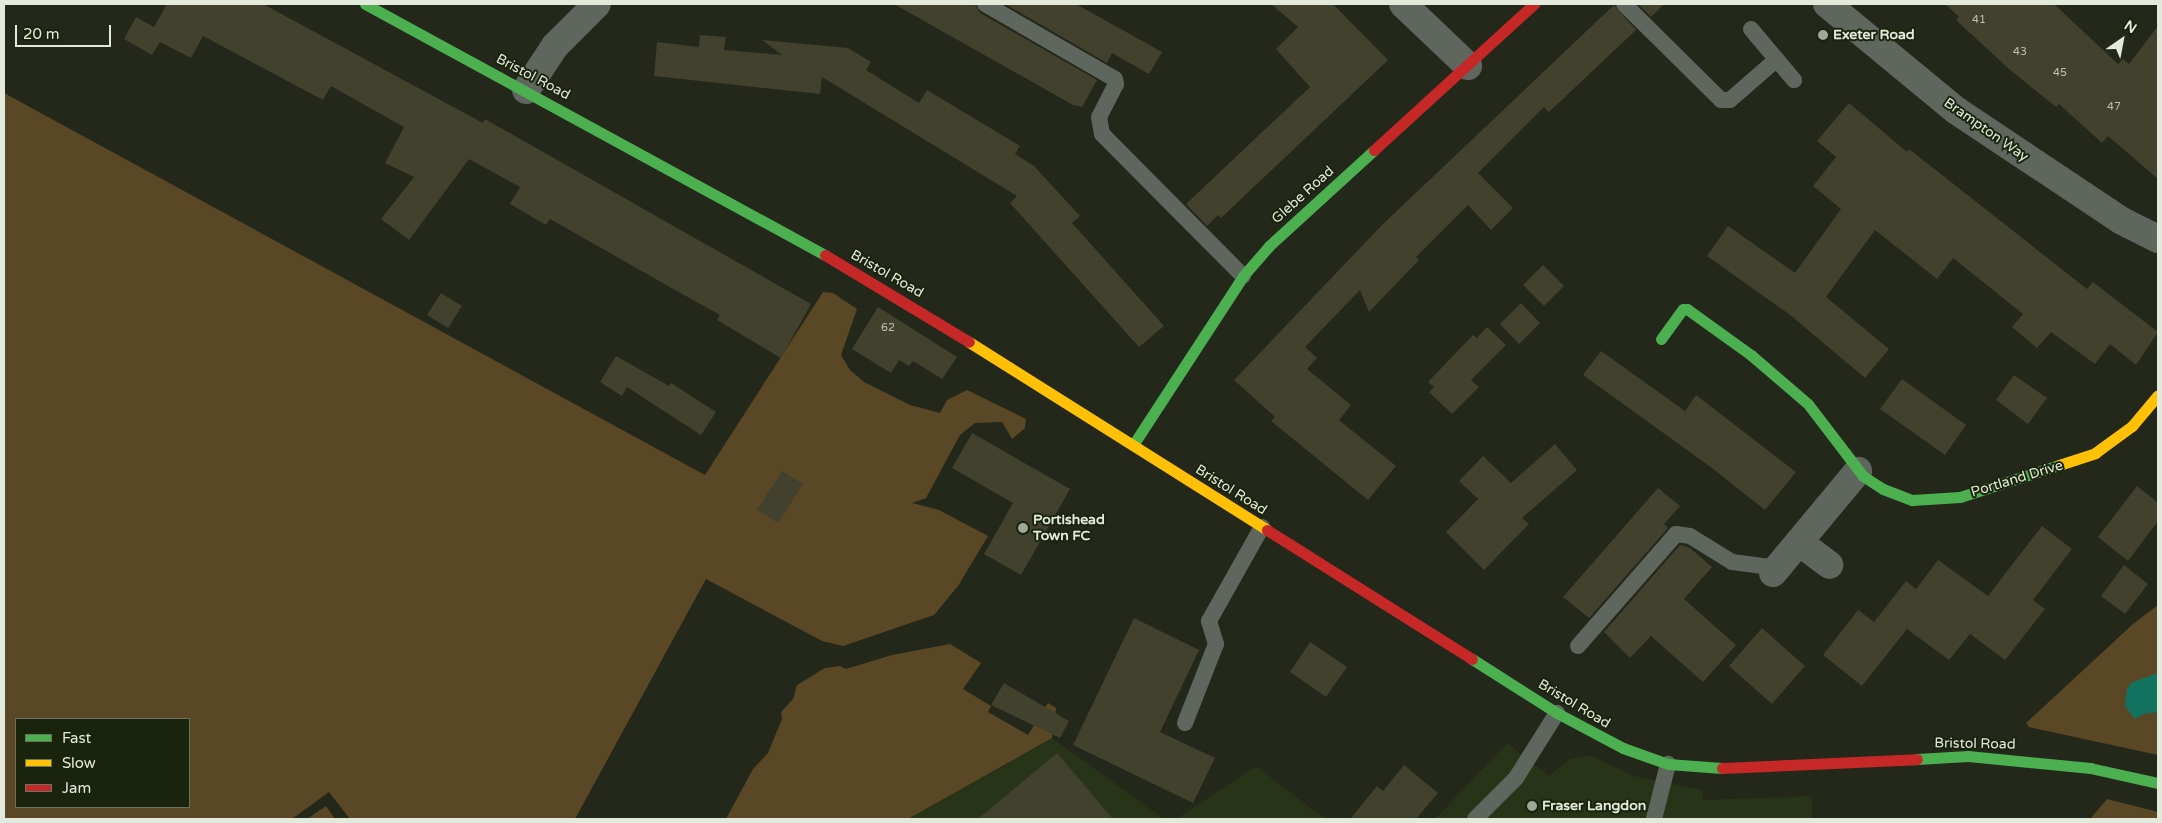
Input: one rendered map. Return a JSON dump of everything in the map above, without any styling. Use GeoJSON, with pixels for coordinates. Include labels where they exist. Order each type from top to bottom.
{"type":"FeatureCollection","features":[{"type":"Feature","properties":{"kind":"main road","name":"Bristol Road"},"geometry":{"type":"LineString","coordinates":[[365,4],[776,227],[913,306],[1598,738],[1668,764],[1708,770],[1745,770],[1968,756],[2044,761],[2141,777],[2158,783]]}},
{"type":"Feature","properties":{"kind":"main road","name":"Glebe Road"},"geometry":{"type":"LineString","coordinates":[[1133,445],[1243,276],[1269,246],[1534,4]]}},
{"type":"Feature","properties":{"kind":"main road","name":"Portland Drive"},"geometry":{"type":"LineString","coordinates":[[1661,339],[1683,309],[1687,309],[1751,355],[1808,404],[1858,471],[1883,489],[1912,500],[1960,497],[2095,453],[2132,426],[2158,395]]}},
{"type":"Feature","properties":{"kind":"street"},"geometry":{"type":"LineString","coordinates":[[526,90],[556,46],[597,4]]}},
{"type":"Feature","properties":{"kind":"street"},"geometry":{"type":"LineString","coordinates":[[1403,4],[1468,66]]}},
{"type":"Feature","properties":{"kind":"street","name":"Brampton Way"},"geometry":{"type":"LineString","coordinates":[[1827,4],[1957,111],[2122,221],[2158,239]]}},
{"type":"Feature","properties":{"kind":"street"},"geometry":{"type":"LineString","coordinates":[[1776,570],[1858,471]]}},
{"type":"Feature","properties":{"kind":"street"},"geometry":{"type":"LineString","coordinates":[[1799,542],[1829,565]]}},
{"type":"Feature","properties":{"kind":"lane"},"geometry":{"type":"LineString","coordinates":[[985,4],[1114,79],[1116,84],[1099,117],[1102,134],[1243,276]]}},
{"type":"Feature","properties":{"kind":"lane"},"geometry":{"type":"LineString","coordinates":[[1624,4],[1721,100],[1730,100],[1777,59]]}},
{"type":"Feature","properties":{"kind":"lane"},"geometry":{"type":"LineString","coordinates":[[1751,29],[1794,80]]}},
{"type":"Feature","properties":{"kind":"lane"},"geometry":{"type":"LineString","coordinates":[[1185,723],[1216,644],[1209,621],[1262,527]]}},
{"type":"Feature","properties":{"kind":"lane"},"geometry":{"type":"LineString","coordinates":[[1578,646],[1676,534],[1690,536],[1732,562],[1776,570]]}},
{"type":"Feature","properties":{"kind":"lane"},"geometry":{"type":"LineString","coordinates":[[1474,819],[1516,778],[1557,713]]}},
{"type":"Feature","properties":{"kind":"lane"},"geometry":{"type":"LineString","coordinates":[[1654,819],[1668,764]]}},
{"type":"Feature","properties":{"kind":"shaded area"},"geometry":{"type":"Polygon","coordinates":[[[4,93],[705,475],[823,292],[833,293],[857,309],[841,355],[850,370],[864,382],[910,405],[940,413],[947,400],[967,390],[1026,419],[1025,428],[1012,439],[1002,422],[975,423],[960,435],[926,498],[912,503],[939,510],[988,536],[958,586],[934,615],[843,646],[822,641],[706,579],[575,819],[350,819],[329,792],[292,819],[4,819],[4,93]]]}},
{"type":"Feature","properties":{"kind":"shaded area"},"geometry":{"type":"Polygon","coordinates":[[[2158,605],[2158,755],[2029,727],[2026,723],[2133,624],[2158,605]]]}},
{"type":"Feature","properties":{"kind":"shaded area"},"geometry":{"type":"Polygon","coordinates":[[[950,644],[981,663],[963,689],[991,706],[988,712],[1028,735],[1048,703],[1056,708],[1052,738],[908,819],[726,819],[753,769],[768,753],[782,719],[781,712],[793,699],[797,685],[825,668],[840,666],[846,669],[892,655],[950,644]]]}},
{"type":"Feature","properties":{"kind":"shaded area"},"geometry":{"type":"Polygon","coordinates":[[[1052,738],[1164,819],[908,819],[1052,738]]]}},
{"type":"Feature","properties":{"kind":"shaded area"},"geometry":{"type":"Polygon","coordinates":[[[1507,743],[1549,776],[1570,759],[1590,755],[1634,776],[1702,790],[1703,800],[1812,796],[1812,819],[1435,819],[1507,743]]]}},
{"type":"Feature","properties":{"kind":"shaded area"},"geometry":{"type":"Polygon","coordinates":[[[1256,766],[1325,819],[1176,819],[1256,766]]]}},
{"type":"Feature","properties":{"kind":"shaded area"},"geometry":{"type":"Polygon","coordinates":[[[2107,799],[2158,812],[2158,819],[2090,819],[2107,799]]]}},
{"type":"Feature","properties":{"kind":"shaded area"},"geometry":{"type":"Polygon","coordinates":[[[326,806],[335,819],[307,819],[326,806]]]}},
{"type":"Feature","properties":{"kind":"water"},"geometry":{"type":"Polygon","coordinates":[[[2158,673],[2158,712],[2143,714],[2135,719],[2125,706],[2127,689],[2131,683],[2158,673]]]}},
{"type":"Feature","properties":{"kind":"building"},"geometry":{"type":"Polygon","coordinates":[[[167,4],[263,4],[483,123],[485,119],[811,304],[781,358],[717,320],[720,315],[550,219],[546,225],[510,204],[520,187],[469,159],[409,240],[381,219],[414,177],[385,163],[404,127],[331,86],[323,100],[203,36],[191,58],[160,42],[152,55],[124,39],[136,17],[154,27],[167,4]]]}},
{"type":"Feature","properties":{"kind":"building"},"geometry":{"type":"Polygon","coordinates":[[[894,4],[975,4],[980,13],[1097,80],[1082,107],[1073,105],[894,4]]]}},
{"type":"Feature","properties":{"kind":"building"},"geometry":{"type":"Polygon","coordinates":[[[1005,4],[1076,4],[1162,52],[1149,74],[1112,53],[1107,63],[1005,4]]]}},
{"type":"Feature","properties":{"kind":"building"},"geometry":{"type":"Polygon","coordinates":[[[1271,4],[1333,4],[1388,60],[1221,218],[1218,215],[1207,226],[1186,204],[1310,87],[1276,49],[1298,27],[1271,4]]]}},
{"type":"Feature","properties":{"kind":"building"},"geometry":{"type":"Polygon","coordinates":[[[1638,4],[1664,4],[1651,17],[1638,4]]]}},
{"type":"Feature","properties":{"kind":"building"},"geometry":{"type":"Polygon","coordinates":[[[1945,4],[2054,4],[2118,64],[2123,59],[2129,64],[2158,26],[2158,179],[2108,136],[2102,143],[2059,104],[2056,107],[2009,69],[1956,20],[1959,17],[1945,4]]]}},
{"type":"Feature","properties":{"kind":"building"},"geometry":{"type":"Polygon","coordinates":[[[1614,5],[1636,30],[1549,112],[1544,107],[1478,173],[1513,208],[1491,230],[1468,205],[1416,257],[1419,260],[1369,312],[1360,290],[1305,347],[1317,358],[1307,369],[1351,405],[1339,420],[1396,466],[1368,500],[1271,421],[1275,417],[1234,380],[1382,225],[1614,5]]]}},
{"type":"Feature","properties":{"kind":"building"},"geometry":{"type":"Polygon","coordinates":[[[700,35],[726,37],[724,50],[782,55],[762,40],[848,48],[871,62],[866,70],[919,103],[927,90],[1020,146],[1015,154],[1034,166],[1080,216],[1072,223],[1164,326],[1139,347],[1010,203],[1017,196],[822,77],[820,94],[654,76],[657,42],[699,47],[700,35]]]}},
{"type":"Feature","properties":{"kind":"building"},"geometry":{"type":"Polygon","coordinates":[[[1849,103],[1907,152],[1909,149],[2087,289],[2093,282],[2158,332],[2136,365],[2110,344],[2095,364],[2051,332],[2037,348],[2012,327],[2023,314],[1953,258],[1937,279],[1875,230],[1826,297],[1889,349],[1865,378],[1789,314],[1707,256],[1728,226],[1795,273],[1841,209],[1813,186],[1836,157],[1817,141],[1849,103]]]}},
{"type":"Feature","properties":{"kind":"building"},"geometry":{"type":"Polygon","coordinates":[[[1543,265],[1564,286],[1544,306],[1523,285],[1543,265]]]}},
{"type":"Feature","properties":{"kind":"building"},"geometry":{"type":"Polygon","coordinates":[[[441,293],[462,306],[448,328],[427,315],[441,293]]]}},
{"type":"Feature","properties":{"kind":"building"},"geometry":{"type":"Polygon","coordinates":[[[1521,303],[1540,323],[1519,344],[1500,324],[1521,303]]]}},
{"type":"Feature","properties":{"kind":"building"},"geometry":{"type":"Polygon","coordinates":[[[878,307],[957,357],[942,379],[913,361],[909,366],[899,360],[891,373],[852,349],[878,307]]]}},
{"type":"Feature","properties":{"kind":"building"},"geometry":{"type":"Polygon","coordinates":[[[1487,327],[1506,345],[1471,380],[1479,387],[1452,414],[1429,392],[1434,387],[1428,382],[1473,335],[1477,338],[1487,327]]]}},
{"type":"Feature","properties":{"kind":"building"},"geometry":{"type":"Polygon","coordinates":[[[1601,351],[1685,411],[1696,395],[1796,472],[1765,510],[1712,468],[1583,375],[1601,351]]]}},
{"type":"Feature","properties":{"kind":"building"},"geometry":{"type":"Polygon","coordinates":[[[616,356],[669,386],[671,383],[716,412],[701,435],[627,387],[622,396],[600,382],[616,356]]]}},
{"type":"Feature","properties":{"kind":"building"},"geometry":{"type":"Polygon","coordinates":[[[2014,375],[2047,398],[2028,424],[1996,400],[2014,375]]]}},
{"type":"Feature","properties":{"kind":"building"},"geometry":{"type":"Polygon","coordinates":[[[1902,379],[1966,425],[1945,455],[1880,409],[1902,379]]]}},
{"type":"Feature","properties":{"kind":"building","name":"Portishead Town FC"},"geometry":{"type":"Polygon","coordinates":[[[972,433],[1070,489],[1021,575],[984,554],[1013,503],[952,468],[972,433]]]}},
{"type":"Feature","properties":{"kind":"building"},"geometry":{"type":"Polygon","coordinates":[[[1555,444],[1577,470],[1522,518],[1529,524],[1484,570],[1446,532],[1478,499],[1459,481],[1483,456],[1511,483],[1555,444]]]}},
{"type":"Feature","properties":{"kind":"building"},"geometry":{"type":"Polygon","coordinates":[[[782,471],[803,484],[778,523],[757,510],[782,471]]]}},
{"type":"Feature","properties":{"kind":"building"},"geometry":{"type":"Polygon","coordinates":[[[2137,486],[2158,503],[2158,521],[2128,561],[2098,537],[2137,486]]]}},
{"type":"Feature","properties":{"kind":"building"},"geometry":{"type":"Polygon","coordinates":[[[1658,488],[1680,506],[1664,524],[1668,528],[1589,618],[1563,597],[1658,488]]]}},
{"type":"Feature","properties":{"kind":"building"},"geometry":{"type":"Polygon","coordinates":[[[2042,526],[2072,549],[2033,600],[2045,609],[2005,660],[1970,634],[1949,660],[1907,629],[1862,686],[1823,655],[1858,610],[1874,622],[1906,581],[1916,589],[1938,560],[1988,596],[2042,526]]]}},
{"type":"Feature","properties":{"kind":"building"},"geometry":{"type":"Polygon","coordinates":[[[1680,545],[1690,548],[1712,567],[1684,599],[1736,645],[1703,682],[1651,636],[1630,658],[1604,632],[1680,545]]]}},
{"type":"Feature","properties":{"kind":"building"},"geometry":{"type":"Polygon","coordinates":[[[2124,565],[2148,584],[2125,614],[2101,596],[2124,565]]]}},
{"type":"Feature","properties":{"kind":"building"},"geometry":{"type":"Polygon","coordinates":[[[1134,618],[1199,650],[1160,732],[1215,758],[1193,803],[1073,745],[1134,618]]]}},
{"type":"Feature","properties":{"kind":"building"},"geometry":{"type":"Polygon","coordinates":[[[1762,628],[1805,666],[1772,704],[1729,666],[1762,628]]]}},
{"type":"Feature","properties":{"kind":"building"},"geometry":{"type":"Polygon","coordinates":[[[1310,642],[1347,667],[1326,697],[1290,672],[1310,642]]]}},
{"type":"Feature","properties":{"kind":"building"},"geometry":{"type":"Polygon","coordinates":[[[1004,683],[1069,721],[1060,738],[991,705],[1004,683]]]}},
{"type":"Feature","properties":{"kind":"building"},"geometry":{"type":"Polygon","coordinates":[[[1057,753],[1113,819],[978,819],[1057,753]]]}},
{"type":"Feature","properties":{"kind":"building"},"geometry":{"type":"Polygon","coordinates":[[[1404,765],[1438,793],[1416,819],[1350,819],[1377,786],[1383,791],[1404,765]]]}},
{"type":"Feature","properties":{"kind":"traffic: fast"},"geometry":{"type":"LineString","coordinates":[[365,4],[825,255]]}},
{"type":"Feature","properties":{"kind":"traffic: fast"},"geometry":{"type":"LineString","coordinates":[[1133,445],[1243,276],[1269,246],[1374,150]]}},
{"type":"Feature","properties":{"kind":"traffic: fast"},"geometry":{"type":"LineString","coordinates":[[1661,339],[1683,309],[1687,309],[1751,355],[1808,404],[1863,476],[1883,489],[1912,500],[1960,497],[2059,465]]}},
{"type":"Feature","properties":{"kind":"traffic: fast"},"geometry":{"type":"LineString","coordinates":[[1472,659],[1557,713],[1623,748],[1668,764],[1722,768]]}},
{"type":"Feature","properties":{"kind":"traffic: fast"},"geometry":{"type":"LineString","coordinates":[[1917,759],[1968,756],[2090,768],[2158,783]]}},
{"type":"Feature","properties":{"kind":"traffic: slow"},"geometry":{"type":"LineString","coordinates":[[969,342],[1267,530]]}},
{"type":"Feature","properties":{"kind":"traffic: slow"},"geometry":{"type":"LineString","coordinates":[[2059,465],[2095,453],[2132,426],[2158,395]]}},
{"type":"Feature","properties":{"kind":"traffic: jam"},"geometry":{"type":"LineString","coordinates":[[1374,150],[1534,4]]}},
{"type":"Feature","properties":{"kind":"traffic: jam"},"geometry":{"type":"LineString","coordinates":[[825,255],[969,342]]}},
{"type":"Feature","properties":{"kind":"traffic: jam"},"geometry":{"type":"LineString","coordinates":[[1267,530],[1472,659]]}},
{"type":"Feature","properties":{"kind":"traffic: jam"},"geometry":{"type":"LineString","coordinates":[[1722,768],[1917,759]]}},
{"type":"Feature","properties":{"kind":"place","name":"Exeter Road"},"geometry":{"type":"Point","coordinates":[1823,35]}},
{"type":"Feature","properties":{"kind":"place","name":"Portishead Town FC"},"geometry":{"type":"Point","coordinates":[1023,528]}},
{"type":"Feature","properties":{"kind":"place","name":"Fraser Langdon"},"geometry":{"type":"Point","coordinates":[1532,806]}}]}
